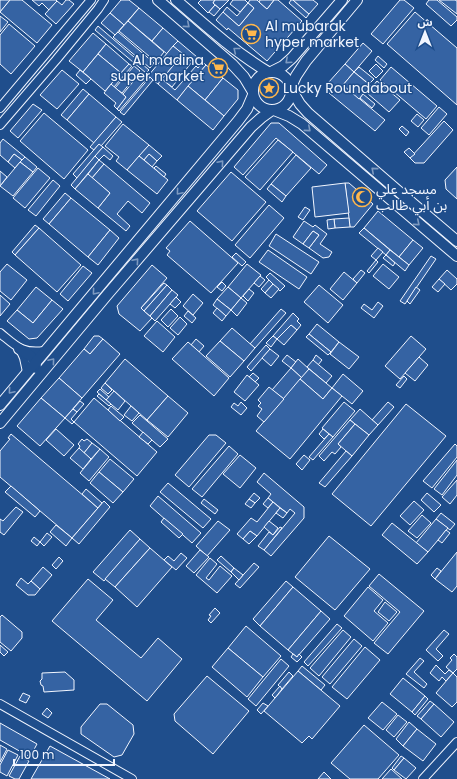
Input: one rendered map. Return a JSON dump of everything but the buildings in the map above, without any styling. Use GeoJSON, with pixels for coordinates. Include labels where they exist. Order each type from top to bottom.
{"type":"FeatureCollection","features":[{"type":"Feature","properties":{"kind":"main road"},"geometry":{"type":"LineString","coordinates":[[158,0],[232,64],[244,77],[260,106],[289,116],[302,124],[457,256]]}},
{"type":"Feature","properties":{"kind":"main road"},"geometry":{"type":"LineString","coordinates":[[176,0],[235,50],[271,72],[280,73],[285,76],[289,81],[297,100],[308,113],[457,241]]}},
{"type":"Feature","properties":{"kind":"main road"},"geometry":{"type":"LineString","coordinates":[[0,405],[238,121],[247,109],[253,93],[255,81],[263,74],[283,66],[292,58],[342,0]]}},
{"type":"Feature","properties":{"kind":"main road"},"geometry":{"type":"LineString","coordinates":[[0,422],[251,127],[273,110],[285,105],[291,95],[291,88],[296,76],[306,61],[357,0]]}},
{"type":"Feature","properties":{"kind":"main road"},"geometry":{"type":"LineString","coordinates":[[19,349],[31,356],[36,362],[34,382]]}},
{"type":"Feature","properties":{"kind":"street"},"geometry":{"type":"LineString","coordinates":[[0,108],[90,0]]}},
{"type":"Feature","properties":{"kind":"street"},"geometry":{"type":"LineString","coordinates":[[0,124],[56,60],[104,0]]}},
{"type":"Feature","properties":{"kind":"street"},"geometry":{"type":"LineString","coordinates":[[0,333],[19,349],[24,358],[27,372]]}},
{"type":"Feature","properties":{"kind":"street"},"geometry":{"type":"LineString","coordinates":[[19,349],[29,352],[44,351]]}},
{"type":"Feature","properties":{"kind":"street"},"geometry":{"type":"LineString","coordinates":[[0,704],[129,778]]}},
{"type":"Feature","properties":{"kind":"street"},"geometry":{"type":"LineString","coordinates":[[423,779],[457,742]]}},
{"type":"Feature","properties":{"kind":"place","name":"Al mubarak hyper market"},"geometry":{"type":"Point","coordinates":[251,34]}},
{"type":"Feature","properties":{"kind":"place","name":"Al madina super market"},"geometry":{"type":"Point","coordinates":[218,68]}},
{"type":"Feature","properties":{"kind":"place","name":"Lucky Roundabout"},"geometry":{"type":"Point","coordinates":[269,88]}},
{"type":"Feature","properties":{"kind":"place","name":"مسجد علي بن أبي طالب"},"geometry":{"type":"Point","coordinates":[362,197]}}]}
